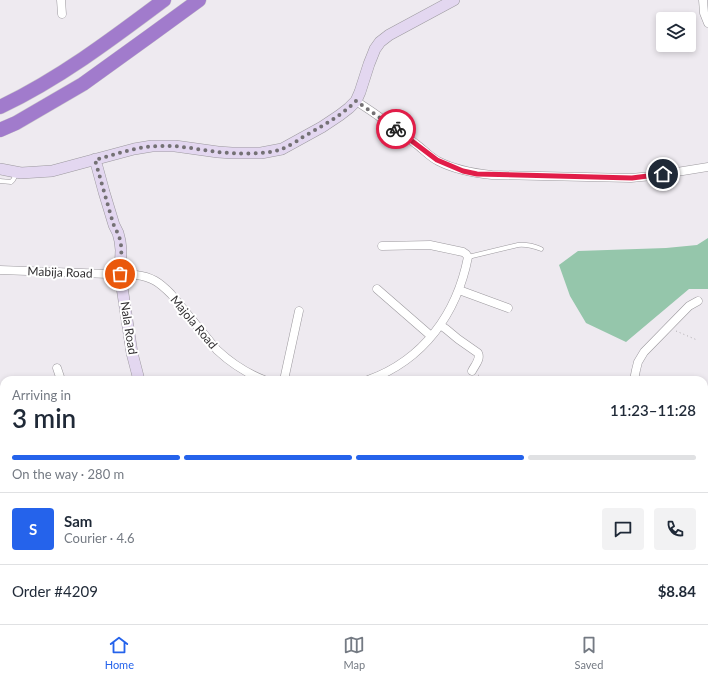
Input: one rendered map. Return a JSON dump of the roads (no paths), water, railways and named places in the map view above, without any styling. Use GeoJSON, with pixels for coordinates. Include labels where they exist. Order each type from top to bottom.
{"type":"FeatureCollection","features":[{"type":"Feature","properties":{"kind":"highway"},"geometry":{"type":"LineString","coordinates":[[0,107],[74,65],[111,40],[164,0]]}},
{"type":"Feature","properties":{"kind":"highway"},"geometry":{"type":"LineString","coordinates":[[0,130],[16,123],[83,84],[152,36],[199,0]]}},
{"type":"Feature","properties":{"kind":"street"},"geometry":{"type":"LineString","coordinates":[[61,0],[62,14]]}},
{"type":"Feature","properties":{"kind":"street"},"geometry":{"type":"LineString","coordinates":[[0,169],[28,173],[52,171],[134,149],[152,146],[175,146],[232,153],[261,153],[282,149],[322,127],[340,115],[356,101],[375,49],[380,42],[389,35],[454,0]]}},
{"type":"Feature","properties":{"kind":"street"},"geometry":{"type":"LineString","coordinates":[[703,0],[704,13],[708,23]]}},
{"type":"Feature","properties":{"kind":"street"},"geometry":{"type":"LineString","coordinates":[[356,101],[437,160],[463,171],[477,174],[632,178],[708,167]]}},
{"type":"Feature","properties":{"kind":"street","name":"Nala Road"},"geometry":{"type":"LineString","coordinates":[[95,160],[120,241],[120,274],[132,353],[138,376]]}},
{"type":"Feature","properties":{"kind":"street"},"geometry":{"type":"LineString","coordinates":[[376,376],[406,360],[419,350],[440,326],[459,290],[468,257],[466,254],[458,250],[430,245],[382,246]]}},
{"type":"Feature","properties":{"kind":"street","name":"Mabija Road"},"geometry":{"type":"LineString","coordinates":[[0,270],[120,274]]}},
{"type":"Feature","properties":{"kind":"street","name":"Majola Road"},"geometry":{"type":"LineString","coordinates":[[120,274],[151,278],[163,286],[180,304],[217,350],[236,366],[256,376]]}},
{"type":"Feature","properties":{"kind":"street"},"geometry":{"type":"LineString","coordinates":[[377,289],[432,336]]}},
{"type":"Feature","properties":{"kind":"street"},"geometry":{"type":"LineString","coordinates":[[459,290],[508,308]]}},
{"type":"Feature","properties":{"kind":"street"},"geometry":{"type":"LineString","coordinates":[[635,376],[644,352],[689,306],[698,301]]}},
{"type":"Feature","properties":{"kind":"street"},"geometry":{"type":"LineString","coordinates":[[285,376],[299,311]]}},
{"type":"Feature","properties":{"kind":"street"},"geometry":{"type":"LineString","coordinates":[[440,326],[478,352],[480,356],[472,370]]}},
{"type":"Feature","properties":{"kind":"street"},"geometry":{"type":"LineString","coordinates":[[57,368],[60,376]]}},
{"type":"Feature","properties":{"kind":"lane"},"geometry":{"type":"LineString","coordinates":[[0,180],[11,182],[17,172]]}},
{"type":"Feature","properties":{"kind":"lane"},"geometry":{"type":"LineString","coordinates":[[468,257],[526,244],[541,249]]}}]}
